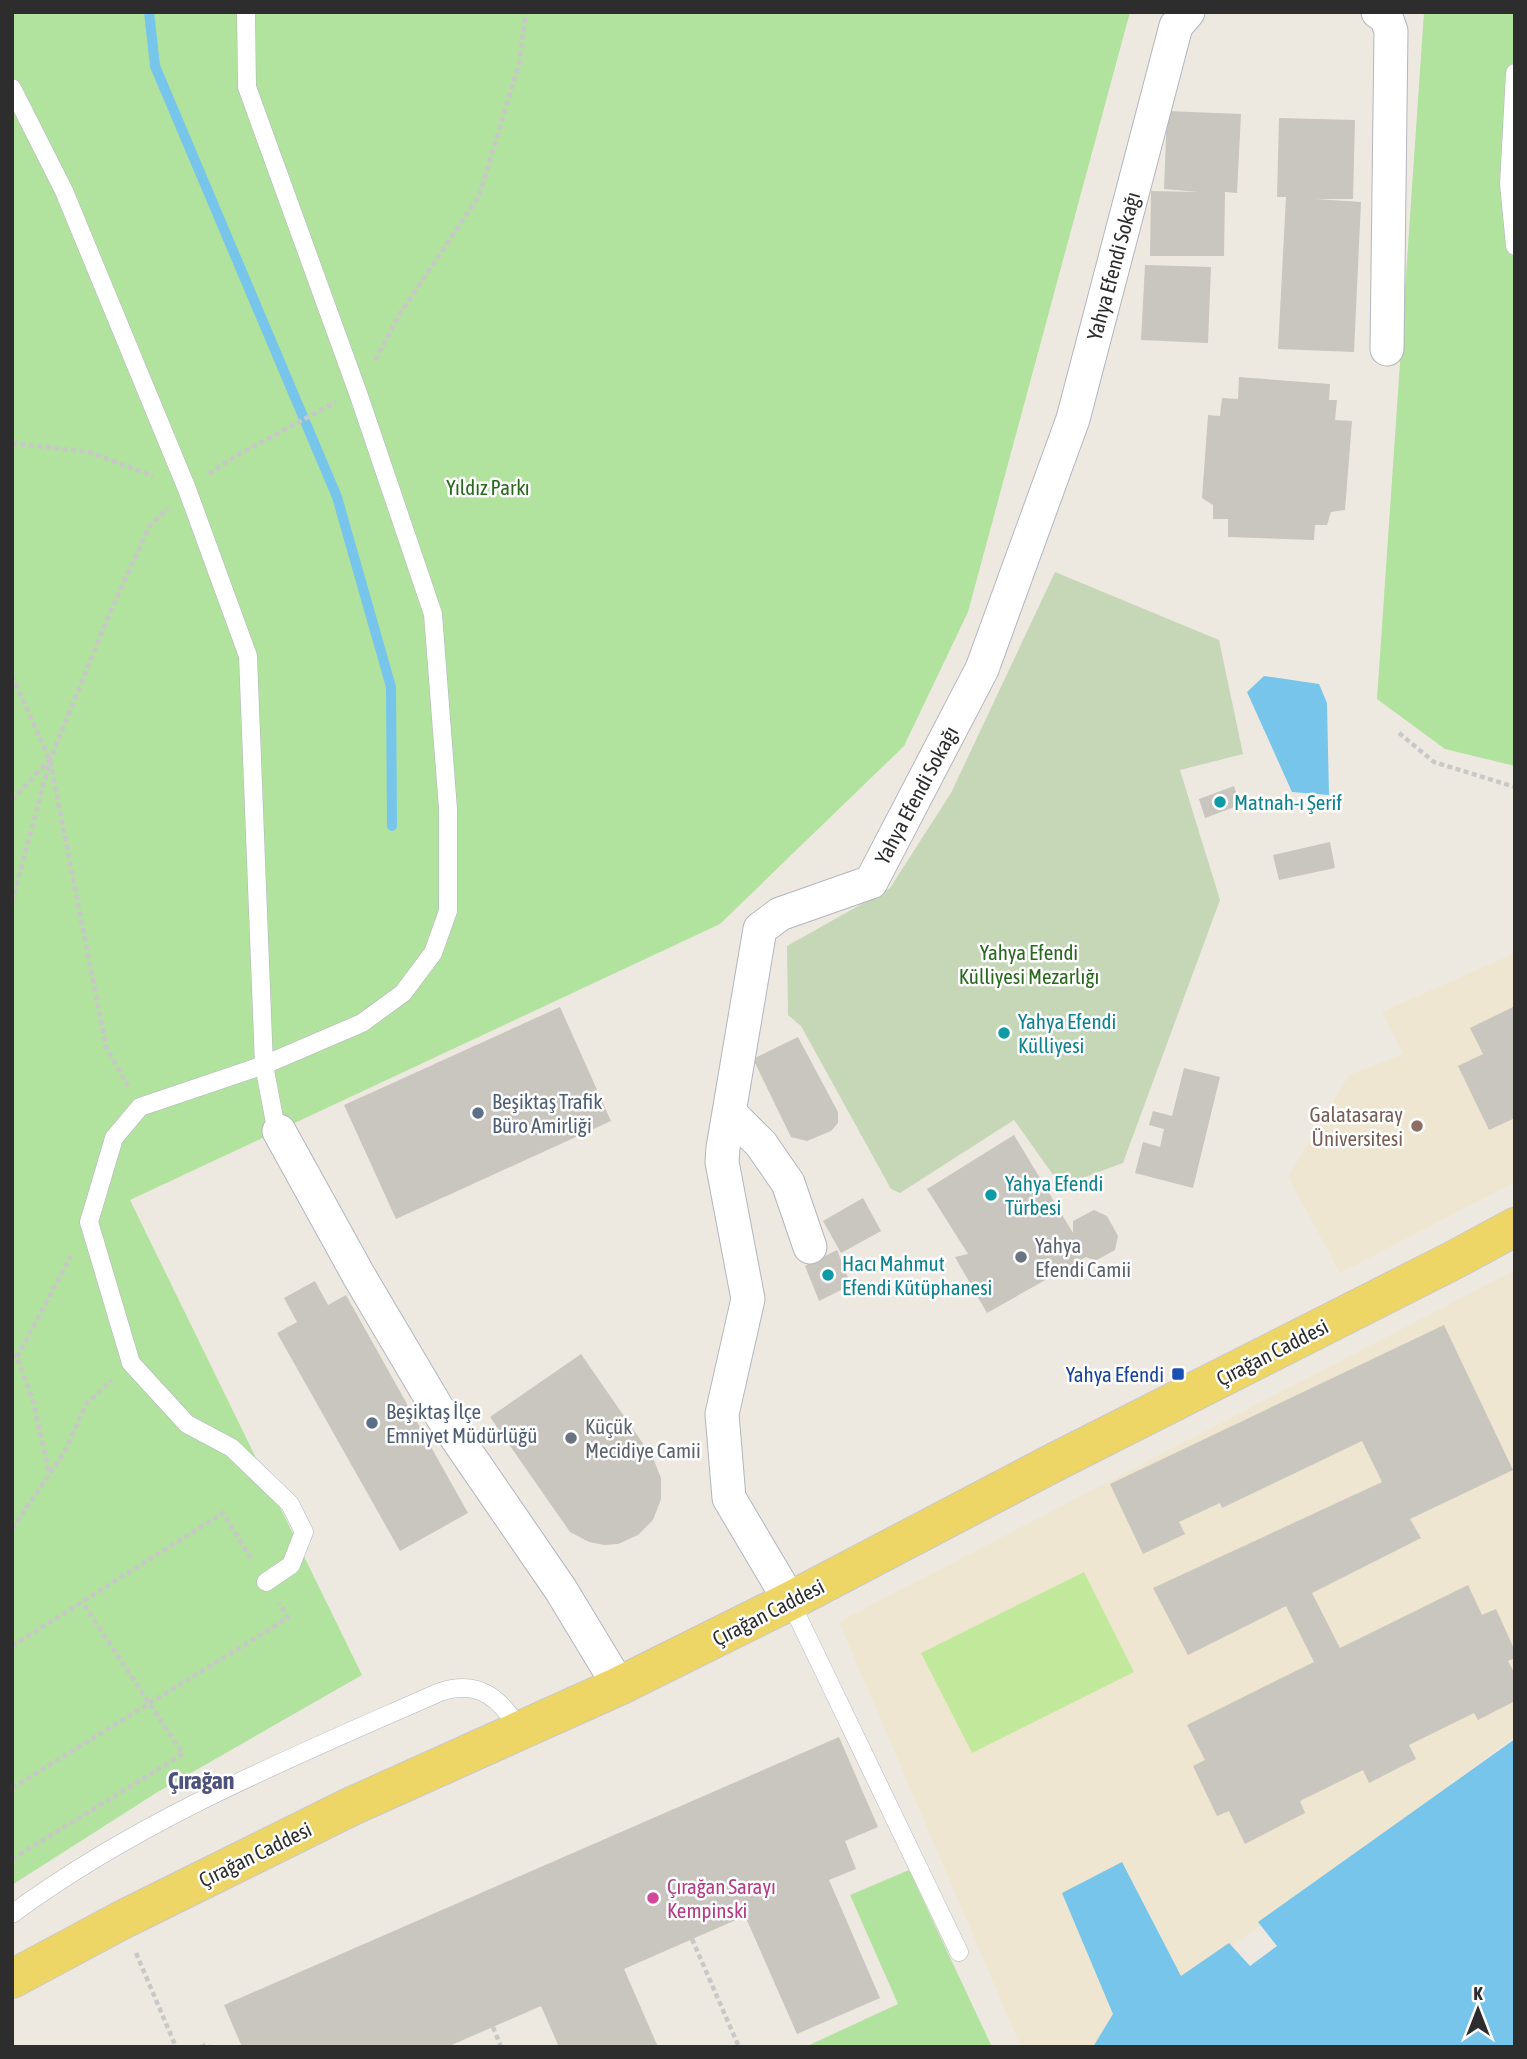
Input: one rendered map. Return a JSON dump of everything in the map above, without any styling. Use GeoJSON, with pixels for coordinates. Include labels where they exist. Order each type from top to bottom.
{"type":"FeatureCollection","features":[{"type":"Feature","properties":{"kind":"main road","name":"Çırağan Caddesi"},"geometry":{"type":"LineString","coordinates":[[12,1979],[122,1920],[351,1807],[620,1686],[790,1601],[1515,1227]]}},
{"type":"Feature","properties":{"kind":"street","name":"Yahya Efendi Sokağı"},"geometry":{"type":"LineString","coordinates":[[790,1601],[729,1498],[722,1414],[748,1299],[722,1162],[760,929],[780,914],[871,882],[982,669],[1073,419],[1176,26],[1188,12]]}},
{"type":"Feature","properties":{"kind":"street"},"geometry":{"type":"LineString","coordinates":[[1378,12],[1386,17],[1391,31],[1387,349]]}},
{"type":"Feature","properties":{"kind":"street"},"geometry":{"type":"LineString","coordinates":[[729,1112],[761,1144],[788,1183],[810,1247]]}},
{"type":"Feature","properties":{"kind":"street"},"geometry":{"type":"LineString","coordinates":[[279,1131],[359,1276],[443,1418],[561,1590],[620,1686]]}},
{"type":"Feature","properties":{"kind":"lane"},"geometry":{"type":"LineString","coordinates":[[246,12],[247,87],[358,393],[433,614],[448,809],[448,911],[433,953],[404,993],[362,1023],[264,1065],[140,1107],[114,1138],[89,1222],[131,1363],[187,1424],[232,1448],[290,1504],[304,1532],[291,1565],[266,1582]]}},
{"type":"Feature","properties":{"kind":"lane"},"geometry":{"type":"LineString","coordinates":[[1515,73],[1509,184],[1515,246]]}},
{"type":"Feature","properties":{"kind":"lane"},"geometry":{"type":"LineString","coordinates":[[12,88],[64,191],[187,489],[248,656],[264,1065],[275,1123],[279,1131]]}},
{"type":"Feature","properties":{"kind":"lane"},"geometry":{"type":"LineString","coordinates":[[790,1601],[959,1952]]}},
{"type":"Feature","properties":{"kind":"lane"},"geometry":{"type":"LineString","coordinates":[[12,1914],[108,1852],[225,1787],[440,1692],[456,1687],[472,1687],[506,1709],[520,1732]]}},
{"type":"Feature","properties":{"kind":"path"},"geometry":{"type":"LineString","coordinates":[[234,457],[331,404],[358,393],[401,312],[479,196],[519,64],[526,12]]}},
{"type":"Feature","properties":{"kind":"path"},"geometry":{"type":"LineString","coordinates":[[12,443],[89,452],[187,489],[149,527],[111,610],[50,760],[12,902]]}},
{"type":"Feature","properties":{"kind":"path"},"geometry":{"type":"LineString","coordinates":[[12,676],[50,760],[106,1047],[140,1107]]}},
{"type":"Feature","properties":{"kind":"path"},"geometry":{"type":"LineString","coordinates":[[1399,733],[1434,762],[1515,787]]}},
{"type":"Feature","properties":{"kind":"path"},"geometry":{"type":"LineString","coordinates":[[12,800],[50,760]]}},
{"type":"Feature","properties":{"kind":"path"},"geometry":{"type":"LineString","coordinates":[[50,1473],[33,1401],[14,1355],[89,1222]]}},
{"type":"Feature","properties":{"kind":"path"},"geometry":{"type":"LineString","coordinates":[[12,1529],[65,1451],[86,1404],[131,1363]]}},
{"type":"Feature","properties":{"kind":"path"},"geometry":{"type":"LineString","coordinates":[[12,1646],[223,1513],[288,1618],[12,1788]]}},
{"type":"Feature","properties":{"kind":"path"},"geometry":{"type":"LineString","coordinates":[[12,1859],[183,1754],[82,1602]]}},
{"type":"Feature","properties":{"kind":"path"},"geometry":{"type":"LineString","coordinates":[[122,1920],[176,2047]]}},
{"type":"Feature","properties":{"kind":"path"},"geometry":{"type":"LineString","coordinates":[[692,1939],[739,2047]]}},
{"type":"Feature","properties":{"kind":"path"},"geometry":{"type":"LineString","coordinates":[[493,2027],[501,2047]]}},
{"type":"Feature","properties":{"kind":"path"},"geometry":{"type":"LineString","coordinates":[[201,2047],[208,2044],[209,2047]]}},
{"type":"Feature","properties":{"kind":"shaded area","name":"Galatasaray Üniversitesi"},"geometry":{"type":"Polygon","coordinates":[[[1515,953],[1515,1182],[1340,1273],[1288,1177],[1349,1075],[1403,1054],[1382,1012],[1515,953]]]}},
{"type":"Feature","properties":{"kind":"shaded area"},"geometry":{"type":"Polygon","coordinates":[[[1515,1270],[1515,1736],[1097,2047],[1021,2047],[839,1622],[1515,1270]]]}},
{"type":"Feature","properties":{"kind":"green space","name":"Yıldız Parkı"},"geometry":{"type":"Polygon","coordinates":[[[12,12],[1130,12],[968,612],[904,746],[720,924],[130,1200],[362,1675],[156,1793],[12,1885],[12,12]]]}},
{"type":"Feature","properties":{"kind":"green space"},"geometry":{"type":"Polygon","coordinates":[[[1424,12],[1515,12],[1515,766],[1445,749],[1377,699],[1424,12]]]}},
{"type":"Feature","properties":{"kind":"green space","name":"Yahya Efendi Külliyesi Mezarlığı"},"geometry":{"type":"Polygon","coordinates":[[[1055,572],[1219,640],[1243,754],[1180,770],[1220,900],[1123,1163],[1061,1186],[1014,1120],[900,1193],[891,1189],[801,1026],[788,1015],[787,946],[890,888],[951,793],[1055,572]]]}},
{"type":"Feature","properties":{"kind":"green space"},"geometry":{"type":"Polygon","coordinates":[[[1084,1572],[1134,1672],[972,1753],[921,1653],[1084,1572]]]}},
{"type":"Feature","properties":{"kind":"green space"},"geometry":{"type":"Polygon","coordinates":[[[909,1870],[992,2047],[805,2047],[898,2004],[850,1895],[909,1870]]]}},
{"type":"Feature","properties":{"kind":"water"},"geometry":{"type":"Polygon","coordinates":[[[1264,676],[1319,684],[1327,703],[1329,795],[1292,792],[1247,692],[1264,676]]]}},
{"type":"Feature","properties":{"kind":"water"},"geometry":{"type":"Polygon","coordinates":[[[1515,1739],[1515,2047],[1093,2047],[1113,2014],[1062,1893],[1122,1862],[1181,1976],[1229,1943],[1250,1966],[1277,1946],[1258,1922],[1515,1739]]]}},
{"type":"Feature","properties":{"kind":"building"},"geometry":{"type":"Polygon","coordinates":[[[1167,111],[1241,114],[1237,193],[1225,192],[1224,256],[1150,256],[1151,191],[1199,192],[1164,189],[1167,111]]]}},
{"type":"Feature","properties":{"kind":"building"},"geometry":{"type":"Polygon","coordinates":[[[1279,118],[1355,120],[1353,199],[1316,199],[1361,202],[1354,352],[1278,349],[1286,197],[1277,197],[1279,118]]]}},
{"type":"Feature","properties":{"kind":"building"},"geometry":{"type":"Polygon","coordinates":[[[1145,265],[1211,267],[1208,343],[1141,340],[1145,265]]]}},
{"type":"Feature","properties":{"kind":"building"},"geometry":{"type":"Polygon","coordinates":[[[1239,377],[1330,384],[1329,400],[1337,400],[1335,420],[1352,421],[1345,510],[1331,512],[1327,525],[1315,525],[1314,540],[1228,537],[1228,519],[1213,519],[1213,505],[1202,498],[1208,415],[1220,416],[1222,398],[1238,399],[1239,377]]]}},
{"type":"Feature","properties":{"kind":"building","name":"Matnah-ı Şerif"},"geometry":{"type":"Polygon","coordinates":[[[1234,786],[1240,805],[1205,818],[1199,799],[1234,786]]]}},
{"type":"Feature","properties":{"kind":"building"},"geometry":{"type":"Polygon","coordinates":[[[1330,842],[1335,868],[1279,880],[1273,855],[1330,842]]]}},
{"type":"Feature","properties":{"kind":"building"},"geometry":{"type":"Polygon","coordinates":[[[1515,1006],[1515,1118],[1489,1130],[1458,1066],[1483,1054],[1470,1028],[1515,1006]]]}},
{"type":"Feature","properties":{"kind":"building","name":"Beşiktaş Trafik Büro Amirliği"},"geometry":{"type":"Polygon","coordinates":[[[560,1007],[611,1121],[396,1219],[344,1105],[560,1007]]]}},
{"type":"Feature","properties":{"kind":"building"},"geometry":{"type":"Polygon","coordinates":[[[798,1037],[838,1112],[838,1123],[831,1131],[807,1141],[791,1137],[753,1059],[798,1037]]]}},
{"type":"Feature","properties":{"kind":"building"},"geometry":{"type":"Polygon","coordinates":[[[1184,1068],[1220,1077],[1193,1188],[1135,1173],[1143,1142],[1160,1147],[1164,1129],[1149,1125],[1153,1111],[1172,1116],[1184,1068]]]}},
{"type":"Feature","properties":{"kind":"building"},"geometry":{"type":"Polygon","coordinates":[[[1014,1135],[1073,1233],[1073,1221],[1094,1210],[1107,1216],[1118,1236],[1115,1250],[1095,1261],[1086,1257],[987,1313],[955,1257],[968,1254],[927,1189],[1014,1135]]]}},
{"type":"Feature","properties":{"kind":"building"},"geometry":{"type":"Polygon","coordinates":[[[863,1198],[881,1231],[841,1253],[823,1221],[863,1198]]]}},
{"type":"Feature","properties":{"kind":"building","name":"Hacı Mahmut Efendi Kütüphanesi"},"geometry":{"type":"Polygon","coordinates":[[[837,1250],[851,1285],[819,1301],[805,1266],[837,1250]]]}},
{"type":"Feature","properties":{"kind":"building","name":"Beşiktaş İlçe Emniyet Müdürlüğü"},"geometry":{"type":"Polygon","coordinates":[[[315,1281],[328,1305],[346,1295],[468,1513],[400,1551],[277,1333],[297,1322],[284,1298],[315,1281]]]}},
{"type":"Feature","properties":{"kind":"building"},"geometry":{"type":"Polygon","coordinates":[[[1444,1325],[1513,1470],[1410,1519],[1421,1538],[1312,1593],[1340,1648],[1468,1585],[1482,1615],[1496,1609],[1515,1651],[1515,1658],[1508,1661],[1515,1674],[1515,1701],[1478,1720],[1474,1713],[1409,1745],[1416,1759],[1369,1783],[1363,1770],[1300,1801],[1305,1813],[1245,1844],[1229,1811],[1217,1816],[1193,1766],[1205,1760],[1187,1725],[1314,1662],[1286,1606],[1188,1655],[1153,1588],[1382,1482],[1362,1441],[1222,1508],[1220,1503],[1179,1522],[1185,1534],[1143,1554],[1110,1484],[1444,1325]]]}},
{"type":"Feature","properties":{"kind":"building","name":"Küçük Mecidiye Camii"},"geometry":{"type":"Polygon","coordinates":[[[581,1354],[653,1458],[661,1478],[661,1499],[653,1520],[638,1535],[618,1544],[589,1542],[570,1532],[490,1417],[581,1354]]]}},
{"type":"Feature","properties":{"kind":"building","name":"Çırağan Sarayı Kempinski"},"geometry":{"type":"Polygon","coordinates":[[[839,1737],[878,1827],[845,1841],[856,1869],[829,1880],[880,1998],[797,2034],[745,1916],[624,1969],[658,2047],[559,2047],[541,2006],[447,2047],[242,2047],[224,2005],[839,1737]]]}},
{"type":"Feature","properties":{"kind":"waterway"},"geometry":{"type":"LineString","coordinates":[[149,12],[155,66],[337,497],[391,687],[392,826]]}},
{"type":"Feature","properties":{"kind":"place","name":"Matnah-ı Şerif"},"geometry":{"type":"Point","coordinates":[1220,802]}},
{"type":"Feature","properties":{"kind":"place","name":"Yahya Efendi Külliyesi"},"geometry":{"type":"Point","coordinates":[1004,1033]}},
{"type":"Feature","properties":{"kind":"place","name":"Beşiktaş Trafik Büro Amirliği"},"geometry":{"type":"Point","coordinates":[478,1113]}},
{"type":"Feature","properties":{"kind":"place","name":"Galatasaray Üniversitesi"},"geometry":{"type":"Point","coordinates":[1417,1126]}},
{"type":"Feature","properties":{"kind":"place","name":"Yahya Efendi Türbesi"},"geometry":{"type":"Point","coordinates":[991,1195]}},
{"type":"Feature","properties":{"kind":"place","name":"Yahya Efendi Camii"},"geometry":{"type":"Point","coordinates":[1021,1257]}},
{"type":"Feature","properties":{"kind":"place","name":"Hacı Mahmut Efendi Kütüphanesi"},"geometry":{"type":"Point","coordinates":[828,1275]}},
{"type":"Feature","properties":{"kind":"place","name":"Yahya Efendi"},"geometry":{"type":"Point","coordinates":[1178,1374]}},
{"type":"Feature","properties":{"kind":"place","name":"Beşiktaş İlçe Emniyet Müdürlüğü"},"geometry":{"type":"Point","coordinates":[372,1423]}},
{"type":"Feature","properties":{"kind":"place","name":"Küçük Mecidiye Camii"},"geometry":{"type":"Point","coordinates":[571,1438]}},
{"type":"Feature","properties":{"kind":"place","name":"Çırağan Sarayı Kempinski"},"geometry":{"type":"Point","coordinates":[653,1898]}},
{"type":"Feature","properties":{"kind":"district","name":"Çırağan"},"geometry":{"type":"Point","coordinates":[201,1780]}}]}
